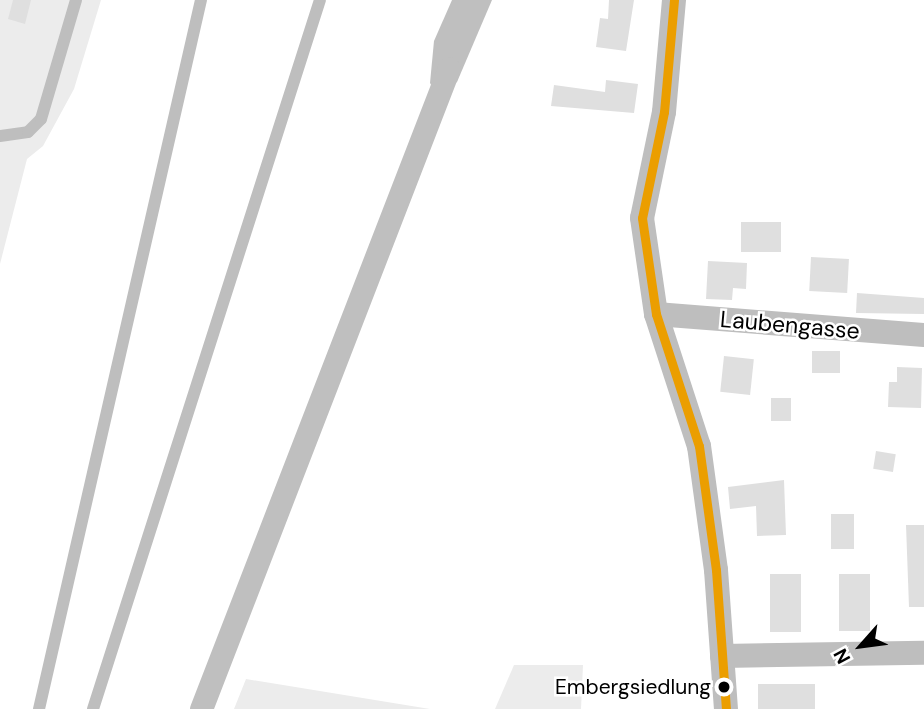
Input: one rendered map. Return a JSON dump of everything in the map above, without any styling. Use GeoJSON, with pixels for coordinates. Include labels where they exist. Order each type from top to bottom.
{"type":"FeatureCollection","features":[{"type":"Feature","properties":{"kind":"street"},"geometry":{"type":"LineString","coordinates":[[674,0],[664,112],[642,218],[656,314],[699,446],[726,709]]}},
{"type":"Feature","properties":{"kind":"street","name":"Laubengasse"},"geometry":{"type":"LineString","coordinates":[[656,314],[924,335]]}},
{"type":"Feature","properties":{"kind":"street"},"geometry":{"type":"LineString","coordinates":[[722,656],[924,653]]}},
{"type":"Feature","properties":{"kind":"lane"},"geometry":{"type":"LineString","coordinates":[[0,136],[28,132],[41,119],[76,0]]}},
{"type":"Feature","properties":{"kind":"lane"},"geometry":{"type":"LineString","coordinates":[[39,709],[201,0]]}},
{"type":"Feature","properties":{"kind":"lane"},"geometry":{"type":"LineString","coordinates":[[93,709],[320,0]]}},
{"type":"Feature","properties":{"kind":"shaded area"},"geometry":{"type":"Polygon","coordinates":[[[0,0],[101,0],[74,89],[43,146],[27,159],[0,264],[0,0]]]}},
{"type":"Feature","properties":{"kind":"shaded area"},"geometry":{"type":"Polygon","coordinates":[[[452,0],[492,0],[457,82],[437,94],[430,83],[434,41],[452,0]]]}},
{"type":"Feature","properties":{"kind":"shaded area"},"geometry":{"type":"Polygon","coordinates":[[[514,665],[583,665],[581,709],[495,709],[514,665]]]}},
{"type":"Feature","properties":{"kind":"shaded area"},"geometry":{"type":"Polygon","coordinates":[[[246,679],[430,709],[234,709],[246,679]]]}},
{"type":"Feature","properties":{"kind":"building"},"geometry":{"type":"Polygon","coordinates":[[[13,0],[31,0],[25,24],[8,19],[13,0]]]}},
{"type":"Feature","properties":{"kind":"building"},"geometry":{"type":"Polygon","coordinates":[[[609,0],[634,0],[626,51],[596,47],[600,18],[608,19],[609,0]]]}},
{"type":"Feature","properties":{"kind":"building"},"geometry":{"type":"Polygon","coordinates":[[[606,80],[638,84],[634,113],[551,106],[554,85],[605,92],[606,80]]]}},
{"type":"Feature","properties":{"kind":"building"},"geometry":{"type":"Polygon","coordinates":[[[741,222],[781,222],[781,252],[741,252],[741,222]]]}},
{"type":"Feature","properties":{"kind":"building"},"geometry":{"type":"Polygon","coordinates":[[[811,257],[849,259],[847,293],[809,291],[811,257]]]}},
{"type":"Feature","properties":{"kind":"building"},"geometry":{"type":"Polygon","coordinates":[[[708,261],[747,263],[746,289],[733,288],[732,300],[706,299],[708,261]]]}},
{"type":"Feature","properties":{"kind":"building"},"geometry":{"type":"Polygon","coordinates":[[[857,293],[924,298],[924,314],[856,313],[857,293]]]}},
{"type":"Feature","properties":{"kind":"building"},"geometry":{"type":"Polygon","coordinates":[[[812,351],[840,351],[840,373],[812,373],[812,351]]]}},
{"type":"Feature","properties":{"kind":"building"},"geometry":{"type":"Polygon","coordinates":[[[724,356],[754,359],[750,395],[720,392],[724,356]]]}},
{"type":"Feature","properties":{"kind":"building"},"geometry":{"type":"Polygon","coordinates":[[[897,367],[922,368],[921,408],[888,407],[889,382],[897,382],[897,367]]]}},
{"type":"Feature","properties":{"kind":"building"},"geometry":{"type":"Polygon","coordinates":[[[771,398],[791,398],[791,421],[771,421],[771,398]]]}},
{"type":"Feature","properties":{"kind":"building"},"geometry":{"type":"Polygon","coordinates":[[[876,451],[896,454],[893,472],[873,469],[876,451]]]}},
{"type":"Feature","properties":{"kind":"building"},"geometry":{"type":"Polygon","coordinates":[[[784,480],[786,535],[757,536],[756,506],[730,509],[728,487],[784,480]]]}},
{"type":"Feature","properties":{"kind":"building"},"geometry":{"type":"Polygon","coordinates":[[[831,514],[854,514],[854,549],[831,549],[831,514]]]}},
{"type":"Feature","properties":{"kind":"building"},"geometry":{"type":"Polygon","coordinates":[[[906,525],[924,525],[924,607],[909,607],[906,525]]]}},
{"type":"Feature","properties":{"kind":"building"},"geometry":{"type":"Polygon","coordinates":[[[770,574],[801,574],[801,632],[770,632],[770,574]]]}},
{"type":"Feature","properties":{"kind":"building"},"geometry":{"type":"Polygon","coordinates":[[[839,574],[870,574],[870,631],[839,631],[839,574]]]}},
{"type":"Feature","properties":{"kind":"building"},"geometry":{"type":"Polygon","coordinates":[[[758,684],[815,684],[815,709],[758,709],[758,684]]]}},
{"type":"Feature","properties":{"kind":"waterway"},"geometry":{"type":"LineString","coordinates":[[201,709],[449,68]]}},
{"type":"Feature","properties":{"kind":"transit line"},"geometry":{"type":"LineString","coordinates":[[674,0],[664,112],[642,218],[656,314],[699,446],[716,570],[726,709]]}},
{"type":"Feature","properties":{"kind":"place","name":"Embergsiedlung"},"geometry":{"type":"Point","coordinates":[724,687]}}]}
